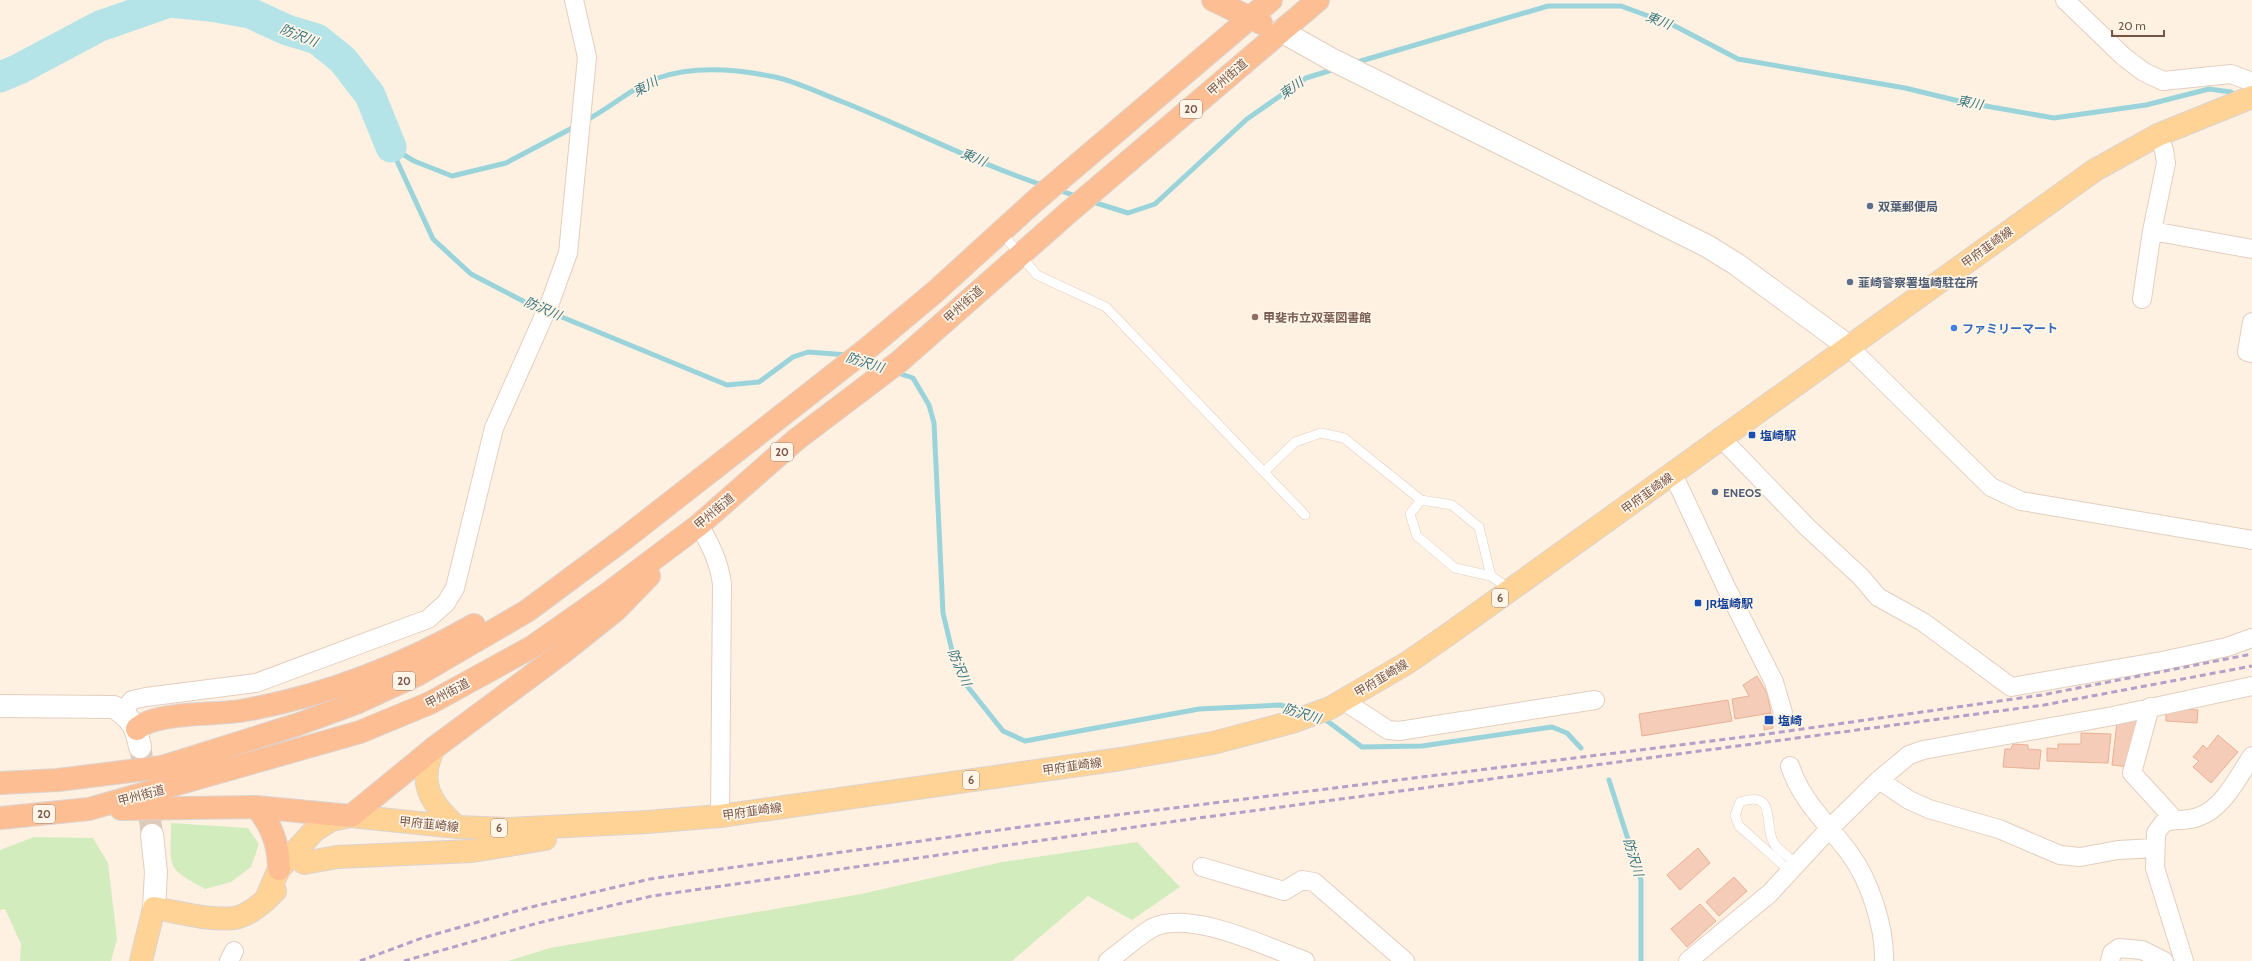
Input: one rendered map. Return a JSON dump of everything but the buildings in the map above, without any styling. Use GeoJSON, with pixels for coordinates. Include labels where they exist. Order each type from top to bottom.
{"type":"FeatureCollection","features":[{"type":"Feature","properties":{"kind":"highway"},"geometry":{"type":"LineString","coordinates":[[1213,0],[1249,18],[1281,31]]}},
{"type":"Feature","properties":{"kind":"highway","name":"甲州街道"},"geometry":{"type":"LineString","coordinates":[[0,783],[58,780],[162,767],[298,724],[370,696],[419,674],[527,611],[840,371],[1036,200],[1071,172],[1271,0]]}},
{"type":"Feature","properties":{"kind":"highway","name":"甲州街道"},"geometry":{"type":"LineString","coordinates":[[0,818],[89,810],[360,732],[430,703],[532,647],[606,595],[699,525],[797,439],[900,361],[1020,254],[1318,0]]}},
{"type":"Feature","properties":{"kind":"highway"},"geometry":{"type":"LineString","coordinates":[[139,738],[149,720],[240,711],[290,701],[354,681],[411,658],[458,634],[515,601],[700,469],[748,442]]}},
{"type":"Feature","properties":{"kind":"highway"},"geometry":{"type":"LineString","coordinates":[[89,810],[256,807],[351,816],[434,748],[562,653],[616,610],[699,525]]}},
{"type":"Feature","properties":{"kind":"highway"},"geometry":{"type":"LineString","coordinates":[[256,807],[264,816],[279,848],[280,869]]}},
{"type":"Feature","properties":{"kind":"main road","name":"甲府韮崎線"},"geometry":{"type":"LineString","coordinates":[[265,901],[280,869],[314,831],[331,820],[351,816],[457,827],[508,829],[647,822],[720,816],[1121,759],[1213,743],[1292,722],[1337,704],[1407,663],[1722,439],[1848,346],[2095,170],[2158,135],[2252,97]]}},
{"type":"Feature","properties":{"kind":"main road"},"geometry":{"type":"LineString","coordinates":[[434,748],[427,762],[425,779],[431,797],[444,816],[457,827]]}},
{"type":"Feature","properties":{"kind":"main road"},"geometry":{"type":"LineString","coordinates":[[141,961],[154,908],[205,917],[235,918],[251,911],[265,901],[351,816]]}},
{"type":"Feature","properties":{"kind":"main road"},"geometry":{"type":"LineString","coordinates":[[304,863],[336,857],[472,851],[647,822]]}},
{"type":"Feature","properties":{"kind":"street"},"geometry":{"type":"LineString","coordinates":[[122,713],[132,700],[256,683],[428,619],[446,603],[459,576],[494,428],[552,300],[568,253],[581,135],[587,57],[574,0]]}},
{"type":"Feature","properties":{"kind":"street"},"geometry":{"type":"LineString","coordinates":[[2065,0],[2124,57],[2144,72],[2163,81],[2231,74],[2252,82]]}},
{"type":"Feature","properties":{"kind":"street"},"geometry":{"type":"LineString","coordinates":[[1281,31],[1331,60],[1358,72],[1707,246],[1736,264],[1848,346],[1991,487],[2004,494],[2021,501],[2252,540]]}},
{"type":"Feature","properties":{"kind":"street"},"geometry":{"type":"LineString","coordinates":[[2142,299],[2152,231],[2166,163],[2164,150],[2158,135]]}},
{"type":"Feature","properties":{"kind":"street"},"geometry":{"type":"LineString","coordinates":[[2152,231],[2252,249]]}},
{"type":"Feature","properties":{"kind":"street"},"geometry":{"type":"LineString","coordinates":[[2252,322],[2247,352],[2252,353]]}},
{"type":"Feature","properties":{"kind":"street"},"geometry":{"type":"LineString","coordinates":[[1722,439],[1807,527],[1861,577],[1878,597],[1923,622],[2011,687],[2162,661],[2227,647],[2252,638]]}},
{"type":"Feature","properties":{"kind":"street"},"geometry":{"type":"LineString","coordinates":[[1673,474],[1728,592],[1774,682],[1784,713]]}},
{"type":"Feature","properties":{"kind":"street"},"geometry":{"type":"LineString","coordinates":[[699,525],[715,554],[720,567],[722,584],[720,816]]}},
{"type":"Feature","properties":{"kind":"street"},"geometry":{"type":"LineString","coordinates":[[1688,961],[1770,892],[1830,828],[1879,780],[1909,755],[1923,750],[1999,738],[2252,686]]}},
{"type":"Feature","properties":{"kind":"street"},"geometry":{"type":"LineString","coordinates":[[1337,704],[1388,730],[1399,731],[1595,700]]}},
{"type":"Feature","properties":{"kind":"street"},"geometry":{"type":"LineString","coordinates":[[0,706],[100,706],[114,708],[122,713],[139,738]]}},
{"type":"Feature","properties":{"kind":"street"},"geometry":{"type":"LineString","coordinates":[[2150,707],[2132,773],[2174,819]]}},
{"type":"Feature","properties":{"kind":"street"},"geometry":{"type":"LineString","coordinates":[[2184,961],[2155,868],[2156,833],[2164,822],[2174,819],[2196,818],[2208,813],[2225,796],[2252,756]]}},
{"type":"Feature","properties":{"kind":"street"},"geometry":{"type":"LineString","coordinates":[[1790,766],[1803,795],[1852,855],[1868,889],[1879,919],[1884,961]]}},
{"type":"Feature","properties":{"kind":"street"},"geometry":{"type":"LineString","coordinates":[[1879,780],[1909,800],[1929,809],[1999,829],[2060,855],[2080,857],[2118,850],[2155,848]]}},
{"type":"Feature","properties":{"kind":"street"},"geometry":{"type":"LineString","coordinates":[[152,835],[156,872],[154,908]]}},
{"type":"Feature","properties":{"kind":"street"},"geometry":{"type":"LineString","coordinates":[[1202,867],[1284,891],[1302,880],[1314,882],[1405,961]]}},
{"type":"Feature","properties":{"kind":"street"},"geometry":{"type":"LineString","coordinates":[[1108,961],[1153,928],[1174,922],[1207,925],[1304,961]]}},
{"type":"Feature","properties":{"kind":"street"},"geometry":{"type":"LineString","coordinates":[[2110,961],[2112,953],[2119,948],[2142,950],[2164,961]]}},
{"type":"Feature","properties":{"kind":"lane"},"geometry":{"type":"LineString","coordinates":[[1001,232],[1037,275],[1106,307],[1306,515]]}},
{"type":"Feature","properties":{"kind":"lane"},"geometry":{"type":"LineString","coordinates":[[1264,472],[1295,442],[1321,432],[1344,438],[1421,500],[1452,505],[1479,527],[1491,576]]}},
{"type":"Feature","properties":{"kind":"lane"},"geometry":{"type":"LineString","coordinates":[[1421,500],[1410,514],[1417,536],[1455,568],[1491,576],[1512,589]]}},
{"type":"Feature","properties":{"kind":"lane"},"geometry":{"type":"LineString","coordinates":[[1750,798],[1762,802],[1769,811],[1775,844],[1793,868],[1739,826],[1735,815],[1740,802],[1750,798]]}},
{"type":"Feature","properties":{"kind":"green space"},"geometry":{"type":"Polygon","coordinates":[[[171,823],[248,828],[259,844],[251,867],[231,882],[205,889],[192,882],[182,876],[173,865],[171,858],[171,823]]]}},
{"type":"Feature","properties":{"kind":"green space"},"geometry":{"type":"Polygon","coordinates":[[[34,837],[93,838],[108,863],[117,939],[111,961],[20,961],[21,944],[5,909],[0,910],[0,850],[34,837]]]}},
{"type":"Feature","properties":{"kind":"green space"},"geometry":{"type":"Polygon","coordinates":[[[1137,842],[1180,887],[1132,920],[1088,896],[1012,961],[508,961],[550,948],[861,894],[1002,862],[1137,842]]]}},
{"type":"Feature","properties":{"kind":"waterway","name":"防沢川"},"geometry":{"type":"LineString","coordinates":[[0,77],[19,69],[100,26],[169,2],[210,6],[250,13],[287,30],[317,39],[343,60],[370,95],[391,147]]}},
{"type":"Feature","properties":{"kind":"waterway","name":"東川"},"geometry":{"type":"LineString","coordinates":[[1354,63],[1548,6],[1621,6],[1673,25],[1738,59],[1905,88],[1963,102],[2054,118],[2146,105],[2209,89],[2231,92],[2237,97]]}},
{"type":"Feature","properties":{"kind":"waterway","name":"東川"},"geometry":{"type":"LineString","coordinates":[[1090,201],[1128,213],[1155,204],[1247,119],[1306,78],[1335,69]]}},
{"type":"Feature","properties":{"kind":"waterway","name":"東川"},"geometry":{"type":"LineString","coordinates":[[585,121],[640,86],[658,78],[687,71],[701,70],[731,70],[746,72],[784,79],[801,85],[868,112],[994,167],[1045,186]]}},
{"type":"Feature","properties":{"kind":"waterway","name":"東川"},"geometry":{"type":"LineString","coordinates":[[391,147],[414,161],[452,176],[506,163],[576,126]]}},
{"type":"Feature","properties":{"kind":"waterway","name":"防沢川"},"geometry":{"type":"LineString","coordinates":[[391,148],[433,239],[471,274],[523,301],[727,385],[759,382],[793,357],[808,352],[848,355]]}},
{"type":"Feature","properties":{"kind":"waterway","name":"東川"},"geometry":{"type":"LineString","coordinates":[[1058,190],[1079,197]]}},
{"type":"Feature","properties":{"kind":"waterway","name":"防沢川"},"geometry":{"type":"LineString","coordinates":[[863,360],[882,367]]}},
{"type":"Feature","properties":{"kind":"waterway","name":"防沢川"},"geometry":{"type":"LineString","coordinates":[[895,372],[913,378],[929,405],[934,423],[943,613],[953,655],[967,686],[1003,731],[1025,741],[1199,709],[1280,705],[1301,711]]}},
{"type":"Feature","properties":{"kind":"waterway","name":"防沢川"},"geometry":{"type":"LineString","coordinates":[[1322,717],[1362,747],[1422,746],[1552,727],[1567,733],[1581,748]]}},
{"type":"Feature","properties":{"kind":"waterway","name":"防沢川"},"geometry":{"type":"LineString","coordinates":[[1609,780],[1641,880],[1641,961]]}},
{"type":"Feature","properties":{"kind":"tunnel"},"geometry":{"type":"LineString","coordinates":[[141,751],[152,835]]}},
{"type":"Feature","properties":{"kind":"railway"},"geometry":{"type":"LineString","coordinates":[[360,961],[422,938],[527,908],[650,879],[1028,826],[1760,735],[2042,695],[2252,654]]}},
{"type":"Feature","properties":{"kind":"railway"},"geometry":{"type":"LineString","coordinates":[[404,961],[538,923],[652,896],[1184,820],[2044,705],[2252,666]]}},
{"type":"Feature","properties":{"kind":"place","name":"双葉郵便局"},"geometry":{"type":"Point","coordinates":[1870,206]}},
{"type":"Feature","properties":{"kind":"place","name":"韮崎警察署塩崎駐在所"},"geometry":{"type":"Point","coordinates":[1850,282]}},
{"type":"Feature","properties":{"kind":"place","name":"甲斐市立双葉図書館"},"geometry":{"type":"Point","coordinates":[1255,317]}},
{"type":"Feature","properties":{"kind":"place","name":"ファミリーマート"},"geometry":{"type":"Point","coordinates":[1954,328]}},
{"type":"Feature","properties":{"kind":"place","name":"塩崎駅"},"geometry":{"type":"Point","coordinates":[1752,435]}},
{"type":"Feature","properties":{"kind":"place","name":"ENEOS"},"geometry":{"type":"Point","coordinates":[1715,492]}},
{"type":"Feature","properties":{"kind":"place","name":"JR塩崎駅"},"geometry":{"type":"Point","coordinates":[1698,603]}},
{"type":"Feature","properties":{"kind":"place","name":"塩崎"},"geometry":{"type":"Point","coordinates":[1769,720]}}]}
